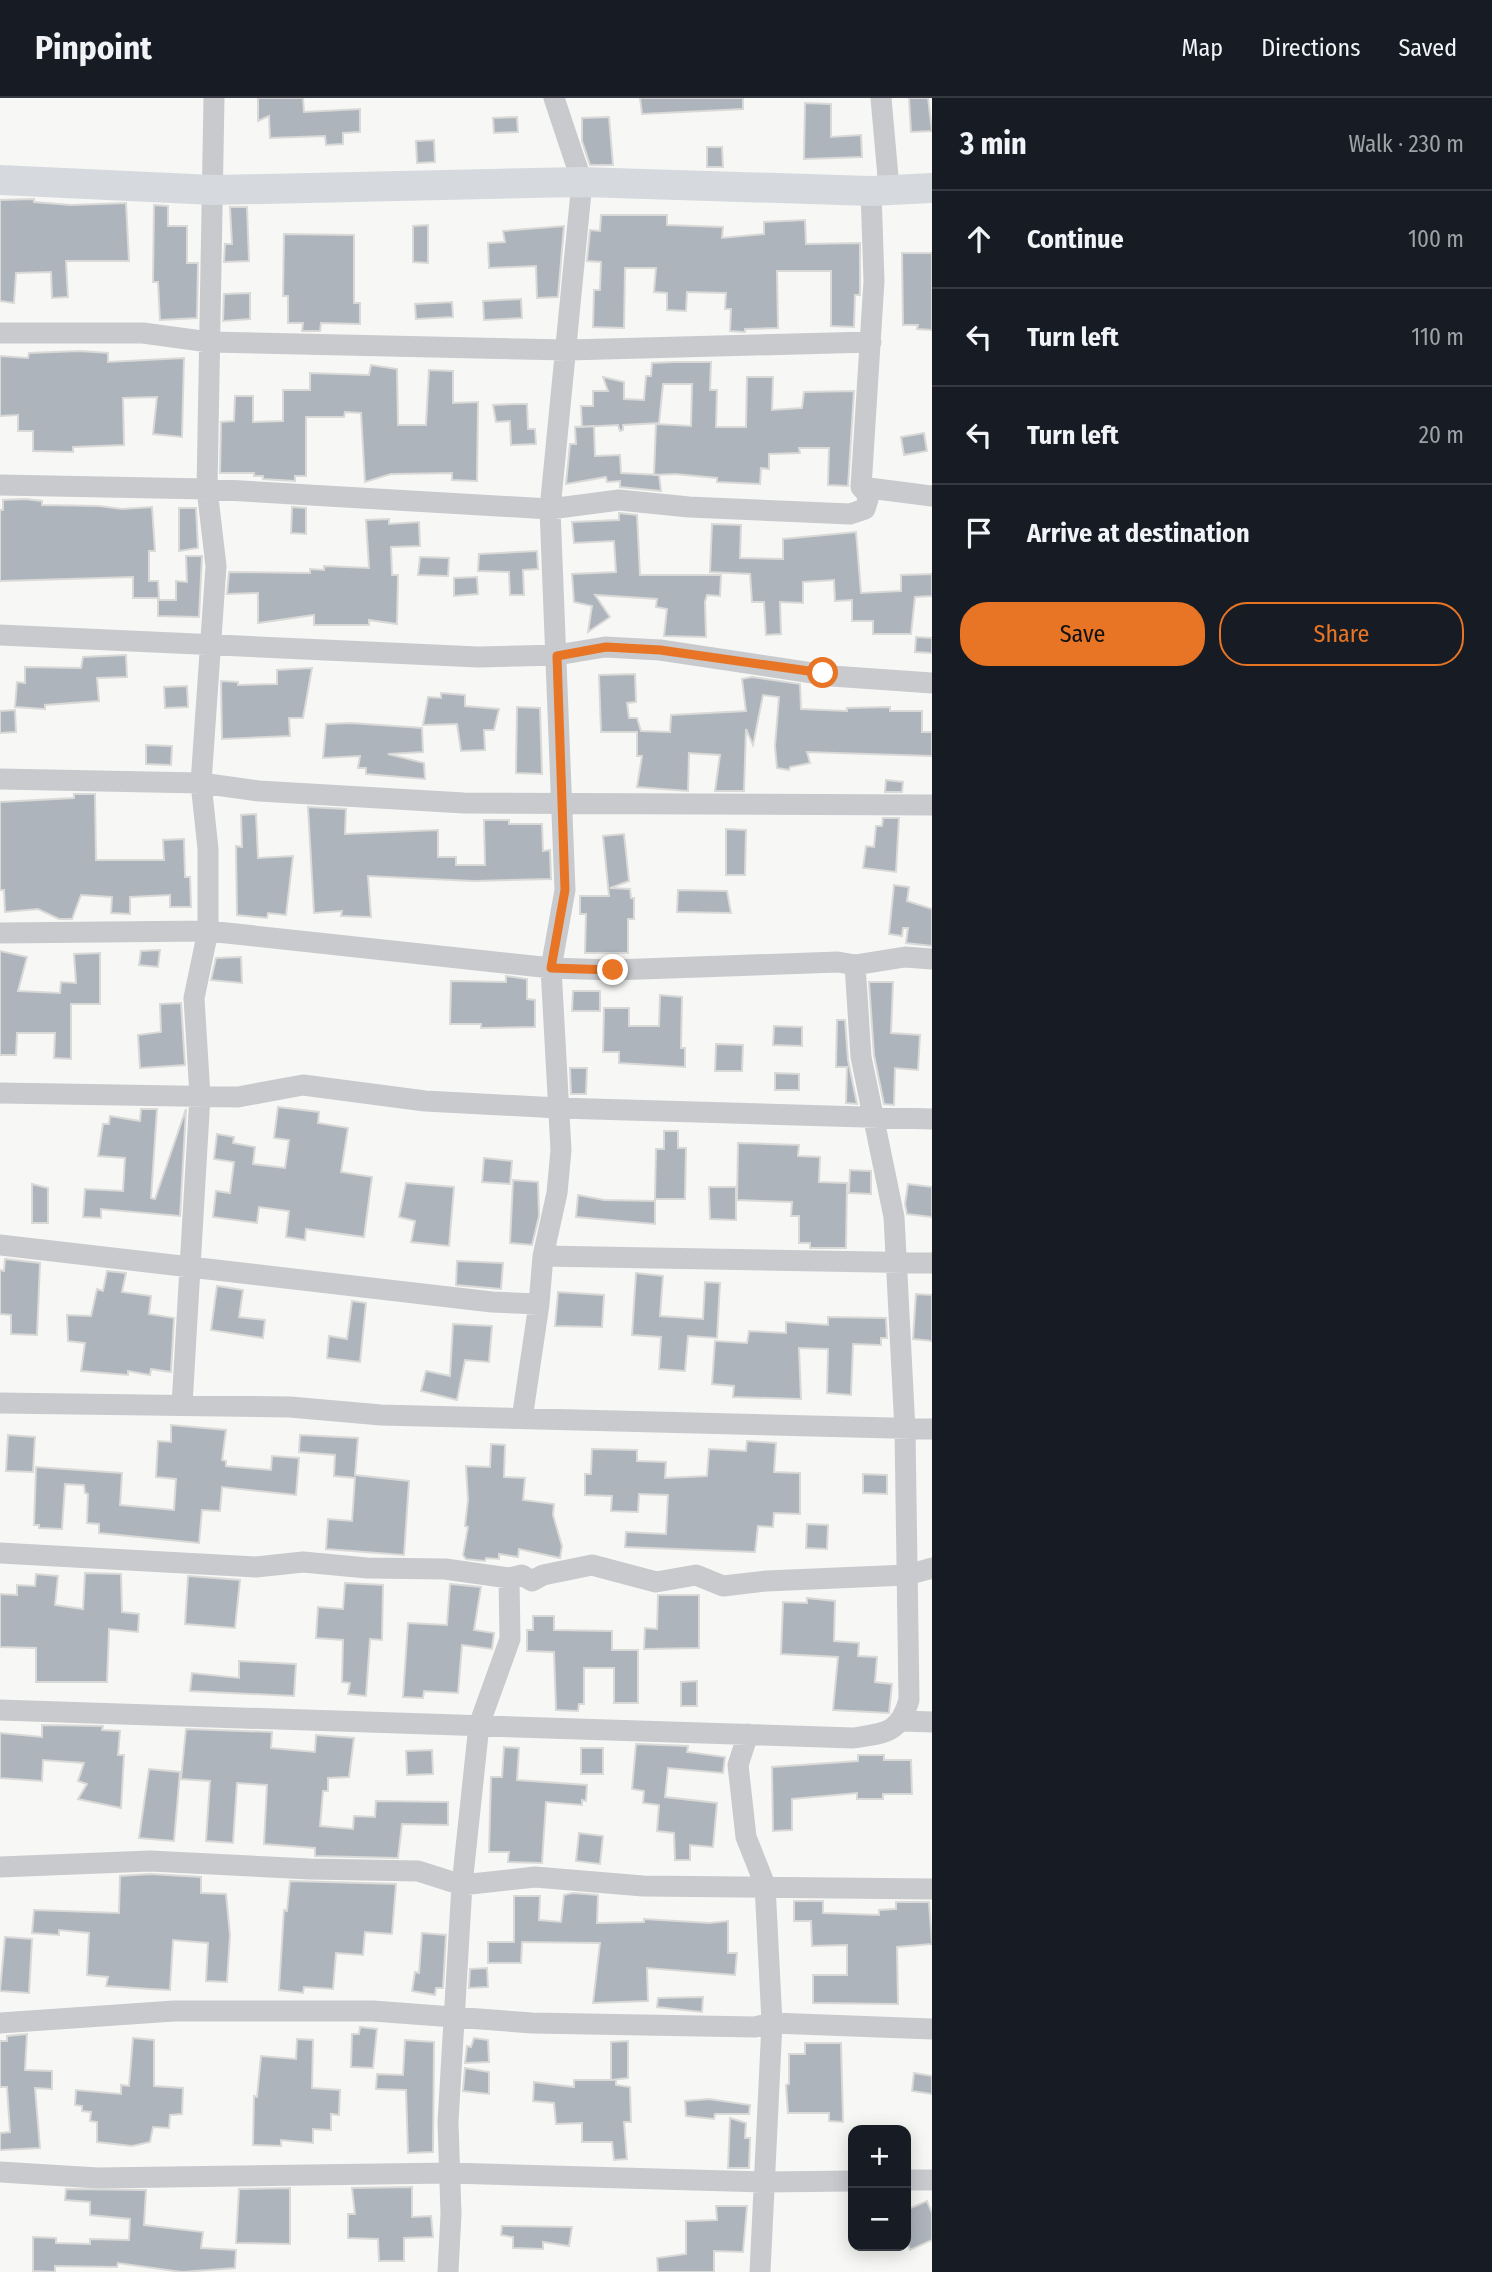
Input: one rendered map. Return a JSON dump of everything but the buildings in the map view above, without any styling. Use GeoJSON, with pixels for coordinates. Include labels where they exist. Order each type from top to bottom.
{"type":"FeatureCollection","features":[{"type":"Feature","properties":{"kind":"street"},"geometry":{"type":"LineString","coordinates":[[182,1405],[200,1096],[194,998],[208,931],[208,849],[201,783],[216,566],[207,489],[214,98]]}},
{"type":"Feature","properties":{"kind":"street"},"geometry":{"type":"LineString","coordinates":[[522,1419],[539,1304],[543,1256],[557,1193],[561,1150],[551,968],[565,890],[550,509],[568,350],[582,182],[554,98]]}},
{"type":"Feature","properties":{"kind":"street"},"geometry":{"type":"LineString","coordinates":[[0,485],[207,489],[550,509],[619,500],[689,507],[850,514],[865,509],[869,496],[861,487],[880,189],[881,98]]}},
{"type":"Feature","properties":{"kind":"street"},"geometry":{"type":"LineString","coordinates":[[0,180],[214,190],[582,182],[932,188]]}},
{"type":"Feature","properties":{"kind":"street"},"geometry":{"type":"LineString","coordinates":[[0,333],[143,333],[209,342],[568,350],[872,342]]}},
{"type":"Feature","properties":{"kind":"street"},"geometry":{"type":"LineString","coordinates":[[861,487],[932,496]]}},
{"type":"Feature","properties":{"kind":"street"},"geometry":{"type":"LineString","coordinates":[[0,635],[478,657],[557,656],[606,647],[660,650],[832,676],[932,683]]}},
{"type":"Feature","properties":{"kind":"street"},"geometry":{"type":"LineString","coordinates":[[0,779],[201,783],[258,791],[376,799],[561,806],[870,803],[932,805]]}},
{"type":"Feature","properties":{"kind":"street"},"geometry":{"type":"LineString","coordinates":[[0,933],[208,931],[551,968],[772,966],[838,962],[855,965],[905,957],[932,959]]}},
{"type":"Feature","properties":{"kind":"street"},"geometry":{"type":"LineString","coordinates":[[855,965],[862,1057],[894,1217],[897,1262],[905,1430],[909,1700],[903,1721]]}},
{"type":"Feature","properties":{"kind":"street"},"geometry":{"type":"LineString","coordinates":[[0,1093],[238,1097],[303,1085],[425,1101],[559,1108],[932,1119]]}},
{"type":"Feature","properties":{"kind":"street"},"geometry":{"type":"LineString","coordinates":[[0,1245],[492,1301],[539,1304]]}},
{"type":"Feature","properties":{"kind":"street"},"geometry":{"type":"LineString","coordinates":[[543,1256],[932,1263]]}},
{"type":"Feature","properties":{"kind":"street"},"geometry":{"type":"LineString","coordinates":[[0,1404],[182,1405],[522,1419],[932,1429]]}},
{"type":"Feature","properties":{"kind":"street"},"geometry":{"type":"LineString","coordinates":[[0,1553],[256,1567],[303,1562],[367,1568],[444,1569],[509,1578],[522,1575],[532,1581],[543,1575],[592,1565],[656,1582],[696,1575],[723,1586],[766,1581],[907,1575],[932,1568]]}},
{"type":"Feature","properties":{"kind":"street"},"geometry":{"type":"LineString","coordinates":[[448,2272],[452,2214],[448,2122],[462,1885],[479,1726],[510,1639],[509,1578]]}},
{"type":"Feature","properties":{"kind":"street"},"geometry":{"type":"LineString","coordinates":[[0,1710],[853,1738],[886,1732],[903,1721],[932,1721]]}},
{"type":"Feature","properties":{"kind":"street"},"geometry":{"type":"LineString","coordinates":[[748,1734],[738,1765],[746,1837],[765,1885],[772,2023],[760,2272]]}},
{"type":"Feature","properties":{"kind":"street"},"geometry":{"type":"LineString","coordinates":[[0,1867],[150,1861],[418,1871],[462,1885],[535,1877],[643,1886],[765,1885],[932,1889]]}},
{"type":"Feature","properties":{"kind":"street"},"geometry":{"type":"LineString","coordinates":[[0,2023],[174,2011],[373,2011],[455,2019],[755,2027],[772,2023],[932,2029]]}},
{"type":"Feature","properties":{"kind":"street"},"geometry":{"type":"LineString","coordinates":[[0,2172],[126,2178],[450,2172],[765,2182],[848,2181]]}},
{"type":"Feature","properties":{"kind":"street"},"geometry":{"type":"LineString","coordinates":[[911,2180],[932,2180]]}},
{"type":"Feature","properties":{"kind":"route"},"geometry":{"type":"LineString","coordinates":[[613,970],[551,968],[565,890],[557,656],[606,647],[660,650],[823,673]]}}]}
